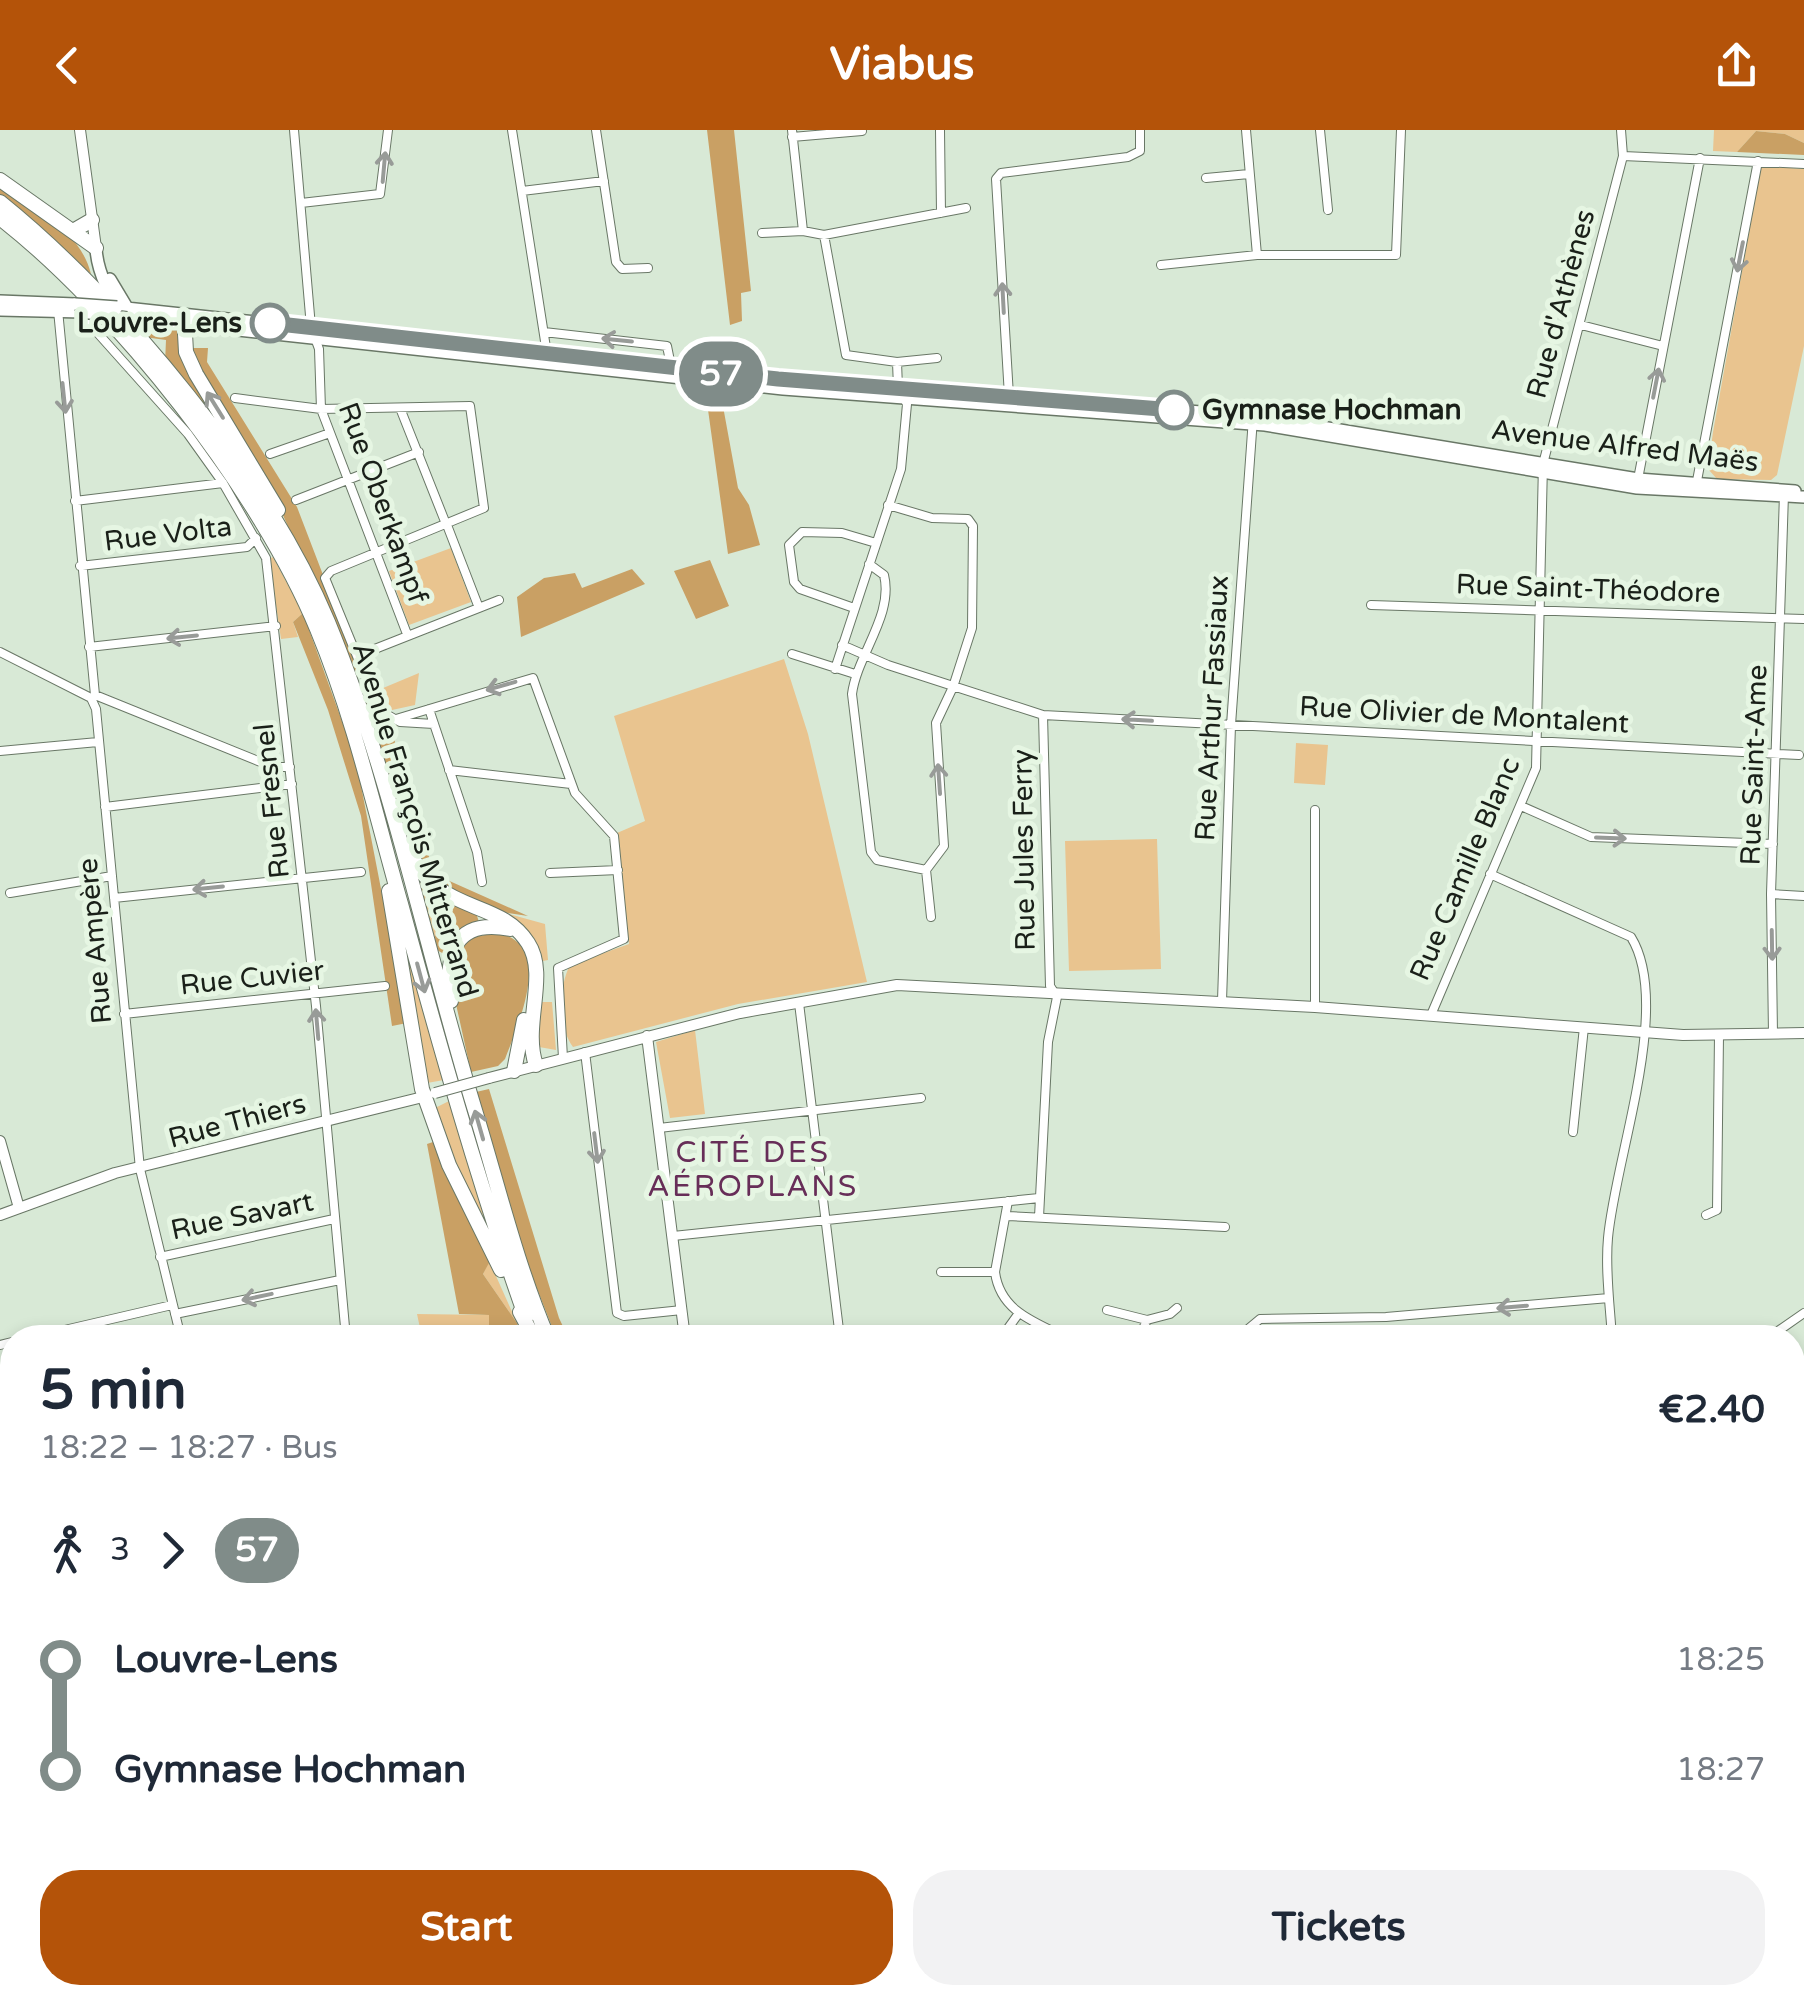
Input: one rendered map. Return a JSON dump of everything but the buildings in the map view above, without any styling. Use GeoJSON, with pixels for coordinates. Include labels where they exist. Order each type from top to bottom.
{"type":"FeatureCollection","features":[{"type":"Feature","properties":{"kind":"highway"},"geometry":{"type":"LineString","coordinates":[[0,180],[96,248]]}},
{"type":"Feature","properties":{"kind":"highway","name":"Avenue François Mitterrand"},"geometry":{"type":"LineString","coordinates":[[0,202],[87,280],[126,325],[214,431],[286,539],[346,669],[388,803],[533,1318]]}},
{"type":"Feature","properties":{"kind":"highway","name":"Avenue François Mitterrand"},"geometry":{"type":"LineString","coordinates":[[0,218],[65,274],[205,438],[290,571],[340,688],[459,1113],[533,1318]]}},
{"type":"Feature","properties":{"kind":"highway"},"geometry":{"type":"LineString","coordinates":[[73,231],[92,220]]}},
{"type":"Feature","properties":{"kind":"highway"},"geometry":{"type":"LineString","coordinates":[[185,320],[189,360],[285,522],[286,539]]}},
{"type":"Feature","properties":{"kind":"highway"},"geometry":{"type":"LineString","coordinates":[[388,803],[416,866],[431,885],[516,930],[530,945],[536,961],[529,1040],[536,1066]]}},
{"type":"Feature","properties":{"kind":"highway"},"geometry":{"type":"LineString","coordinates":[[386,850],[386,878],[430,1095],[449,1165],[514,1306],[538,1325]]}},
{"type":"Feature","properties":{"kind":"highway"},"geometry":{"type":"LineString","coordinates":[[451,1028],[447,968],[455,945],[474,931],[498,927],[516,930]]}},
{"type":"Feature","properties":{"kind":"highway"},"geometry":{"type":"LineString","coordinates":[[514,1072],[515,1053],[530,1010]]}},
{"type":"Feature","properties":{"kind":"highway"},"geometry":{"type":"LineString","coordinates":[[533,1318],[533,1325]]}},
{"type":"Feature","properties":{"kind":"main road"},"geometry":{"type":"LineString","coordinates":[[96,248],[97,266],[124,312]]}},
{"type":"Feature","properties":{"kind":"main road"},"geometry":{"type":"LineString","coordinates":[[0,301],[58,305],[103,314],[124,312]]}},
{"type":"Feature","properties":{"kind":"main road"},"geometry":{"type":"LineString","coordinates":[[0,310],[58,305]]}},
{"type":"Feature","properties":{"kind":"main road"},"geometry":{"type":"LineString","coordinates":[[81,312],[124,312]]}},
{"type":"Feature","properties":{"kind":"main road","name":"Avenue Alfred Maës"},"geometry":{"type":"LineString","coordinates":[[124,312],[671,372],[1253,421]]}},
{"type":"Feature","properties":{"kind":"main road","name":"Avenue Alfred Maës"},"geometry":{"type":"LineString","coordinates":[[671,372],[699,380],[1009,396],[1253,421],[1670,492],[1804,494]]}},
{"type":"Feature","properties":{"kind":"main road","name":"Avenue Alfred Maës"},"geometry":{"type":"LineString","coordinates":[[1542,468],[1784,494]]}},
{"type":"Feature","properties":{"kind":"street"},"geometry":{"type":"LineString","coordinates":[[80,130],[96,248]]}},
{"type":"Feature","properties":{"kind":"street","name":"Rue Oberkampf"},"geometry":{"type":"LineString","coordinates":[[294,130],[321,410],[406,635]]}},
{"type":"Feature","properties":{"kind":"street"},"geometry":{"type":"LineString","coordinates":[[301,203],[380,194],[388,130]]}},
{"type":"Feature","properties":{"kind":"street"},"geometry":{"type":"LineString","coordinates":[[512,130],[546,359]]}},
{"type":"Feature","properties":{"kind":"street"},"geometry":{"type":"LineString","coordinates":[[596,130],[616,262],[622,269],[648,268]]}},
{"type":"Feature","properties":{"kind":"street"},"geometry":{"type":"LineString","coordinates":[[940,130],[941,213]]}},
{"type":"Feature","properties":{"kind":"street"},"geometry":{"type":"LineString","coordinates":[[1009,396],[996,180],[1001,174],[1128,157],[1140,151],[1140,130]]}},
{"type":"Feature","properties":{"kind":"street"},"geometry":{"type":"LineString","coordinates":[[1246,130],[1257,255]]}},
{"type":"Feature","properties":{"kind":"street"},"geometry":{"type":"LineString","coordinates":[[1320,130],[1328,210]]}},
{"type":"Feature","properties":{"kind":"street"},"geometry":{"type":"LineString","coordinates":[[1161,265],[1257,255],[1396,255],[1401,130]]}},
{"type":"Feature","properties":{"kind":"street"},"geometry":{"type":"LineString","coordinates":[[1621,130],[1624,156],[1804,164]]}},
{"type":"Feature","properties":{"kind":"street"},"geometry":{"type":"LineString","coordinates":[[804,230],[792,134],[862,132]]}},
{"type":"Feature","properties":{"kind":"street","name":"Rue d'Athènes"},"geometry":{"type":"LineString","coordinates":[[1538,610],[1542,468],[1624,156]]}},
{"type":"Feature","properties":{"kind":"street"},"geometry":{"type":"LineString","coordinates":[[1638,479],[1700,158]]}},
{"type":"Feature","properties":{"kind":"street"},"geometry":{"type":"LineString","coordinates":[[1696,486],[1758,161]]}},
{"type":"Feature","properties":{"kind":"street"},"geometry":{"type":"LineString","coordinates":[[1206,178],[1250,174]]}},
{"type":"Feature","properties":{"kind":"street"},"geometry":{"type":"LineString","coordinates":[[522,191],[604,182]]}},
{"type":"Feature","properties":{"kind":"street"},"geometry":{"type":"LineString","coordinates":[[762,234],[804,230],[824,235],[966,208]]}},
{"type":"Feature","properties":{"kind":"street"},"geometry":{"type":"LineString","coordinates":[[824,235],[846,354],[897,362],[937,358]]}},
{"type":"Feature","properties":{"kind":"street"},"geometry":{"type":"LineString","coordinates":[[58,305],[93,697],[100,706],[273,767],[290,768]]}},
{"type":"Feature","properties":{"kind":"street","name":"Rue Fresnel"},"geometry":{"type":"LineString","coordinates":[[81,312],[178,422],[223,483],[266,558],[314,995],[345,1325]]}},
{"type":"Feature","properties":{"kind":"street"},"geometry":{"type":"LineString","coordinates":[[1581,324],[1662,346]]}},
{"type":"Feature","properties":{"kind":"street"},"geometry":{"type":"LineString","coordinates":[[544,332],[668,346],[671,372]]}},
{"type":"Feature","properties":{"kind":"street"},"geometry":{"type":"LineString","coordinates":[[835,669],[901,469],[902,393],[897,362]]}},
{"type":"Feature","properties":{"kind":"street"},"geometry":{"type":"LineString","coordinates":[[235,398],[321,410],[470,406],[484,508],[325,574],[379,710],[396,718],[434,724]]}},
{"type":"Feature","properties":{"kind":"street"},"geometry":{"type":"LineString","coordinates":[[401,408],[480,608]]}},
{"type":"Feature","properties":{"kind":"street","name":"Rue Arthur Fassiaux"},"geometry":{"type":"LineString","coordinates":[[1222,1001],[1231,725],[1253,421]]}},
{"type":"Feature","properties":{"kind":"street"},"geometry":{"type":"LineString","coordinates":[[270,454],[330,432]]}},
{"type":"Feature","properties":{"kind":"street"},"geometry":{"type":"LineString","coordinates":[[296,500],[418,452]]}},
{"type":"Feature","properties":{"kind":"street"},"geometry":{"type":"LineString","coordinates":[[75,501],[223,483]]}},
{"type":"Feature","properties":{"kind":"street","name":"Rue Saint-Ame"},"geometry":{"type":"LineString","coordinates":[[1773,1034],[1773,844],[1784,494]]}},
{"type":"Feature","properties":{"kind":"street"},"geometry":{"type":"LineString","coordinates":[[888,504],[932,518],[968,519],[973,526],[972,628],[953,687],[936,723],[944,846],[926,870],[931,917]]}},
{"type":"Feature","properties":{"kind":"street"},"geometry":{"type":"LineString","coordinates":[[854,608],[800,589],[794,582],[792,536],[821,530],[876,543]]}},
{"type":"Feature","properties":{"kind":"street","name":"Rue Volta"},"geometry":{"type":"LineString","coordinates":[[80,566],[247,547],[256,538]]}},
{"type":"Feature","properties":{"kind":"street"},"geometry":{"type":"LineString","coordinates":[[868,564],[884,575],[888,590],[855,674],[853,722],[871,852],[877,860],[926,870]]}},
{"type":"Feature","properties":{"kind":"street"},"geometry":{"type":"LineString","coordinates":[[357,656],[499,600]]}},
{"type":"Feature","properties":{"kind":"street","name":"Rue Saint-Théodore"},"geometry":{"type":"LineString","coordinates":[[1371,605],[1804,619]]}},
{"type":"Feature","properties":{"kind":"street","name":"Rue Camille Blanc"},"geometry":{"type":"LineString","coordinates":[[1431,1014],[1536,768],[1538,610]]}},
{"type":"Feature","properties":{"kind":"street"},"geometry":{"type":"LineString","coordinates":[[89,647],[276,626]]}},
{"type":"Feature","properties":{"kind":"street"},"geometry":{"type":"LineString","coordinates":[[842,645],[953,687],[1043,714]]}},
{"type":"Feature","properties":{"kind":"street"},"geometry":{"type":"LineString","coordinates":[[0,652],[93,697]]}},
{"type":"Feature","properties":{"kind":"street"},"geometry":{"type":"LineString","coordinates":[[792,654],[855,674]]}},
{"type":"Feature","properties":{"kind":"street"},"geometry":{"type":"LineString","coordinates":[[396,718],[533,678],[571,784],[612,832],[624,939],[563,964],[556,973],[563,1058]]}},
{"type":"Feature","properties":{"kind":"street"},"geometry":{"type":"LineString","coordinates":[[76,692],[92,682]]}},
{"type":"Feature","properties":{"kind":"street","name":"Rue Ampère"},"geometry":{"type":"LineString","coordinates":[[100,706],[98,742],[140,1169],[177,1325]]}},
{"type":"Feature","properties":{"kind":"street"},"geometry":{"type":"LineString","coordinates":[[430,708],[482,882]]}},
{"type":"Feature","properties":{"kind":"street","name":"Rue Jules Ferry"},"geometry":{"type":"LineString","coordinates":[[1038,1217],[1048,1042],[1056,1012],[1043,714],[1231,725]]}},
{"type":"Feature","properties":{"kind":"street","name":"Rue Olivier de Montalent"},"geometry":{"type":"LineString","coordinates":[[1231,725],[1798,755]]}},
{"type":"Feature","properties":{"kind":"street"},"geometry":{"type":"LineString","coordinates":[[0,752],[98,742]]}},
{"type":"Feature","properties":{"kind":"street"},"geometry":{"type":"LineString","coordinates":[[449,770],[571,784]]}},
{"type":"Feature","properties":{"kind":"street"},"geometry":{"type":"LineString","coordinates":[[557,782],[565,771]]}},
{"type":"Feature","properties":{"kind":"street"},"geometry":{"type":"LineString","coordinates":[[458,795],[470,772]]}},
{"type":"Feature","properties":{"kind":"street"},"geometry":{"type":"LineString","coordinates":[[105,807],[292,784]]}},
{"type":"Feature","properties":{"kind":"street"},"geometry":{"type":"LineString","coordinates":[[1521,806],[1591,837],[1773,844]]}},
{"type":"Feature","properties":{"kind":"street"},"geometry":{"type":"LineString","coordinates":[[1315,810],[1315,1007]]}},
{"type":"Feature","properties":{"kind":"street"},"geometry":{"type":"LineString","coordinates":[[550,873],[618,870]]}},
{"type":"Feature","properties":{"kind":"street"},"geometry":{"type":"LineString","coordinates":[[114,898],[361,872]]}},
{"type":"Feature","properties":{"kind":"street"},"geometry":{"type":"LineString","coordinates":[[1490,874],[1631,937],[1648,976],[1644,1032],[1608,1235],[1611,1325]]}},
{"type":"Feature","properties":{"kind":"street"},"geometry":{"type":"LineString","coordinates":[[10,892],[112,876]]}},
{"type":"Feature","properties":{"kind":"street"},"geometry":{"type":"LineString","coordinates":[[1772,894],[1804,896]]}},
{"type":"Feature","properties":{"kind":"street","name":"Rue Cuvier"},"geometry":{"type":"LineString","coordinates":[[124,1014],[385,986]]}},
{"type":"Feature","properties":{"kind":"street","name":"Rue Thiers"},"geometry":{"type":"LineString","coordinates":[[0,1215],[140,1169],[647,1036],[898,986],[1053,990],[1644,1032],[1804,1033]]}},
{"type":"Feature","properties":{"kind":"street"},"geometry":{"type":"LineString","coordinates":[[799,1003],[838,1325]]}},
{"type":"Feature","properties":{"kind":"street"},"geometry":{"type":"LineString","coordinates":[[1573,1132],[1584,1027]]}},
{"type":"Feature","properties":{"kind":"street"},"geometry":{"type":"LineString","coordinates":[[1706,1215],[1717,1210],[1719,1035]]}},
{"type":"Feature","properties":{"kind":"street"},"geometry":{"type":"LineString","coordinates":[[647,1036],[684,1325]]}},
{"type":"Feature","properties":{"kind":"street"},"geometry":{"type":"LineString","coordinates":[[585,1052],[617,1313],[624,1316],[682,1310]]}},
{"type":"Feature","properties":{"kind":"street"},"geometry":{"type":"LineString","coordinates":[[660,1128],[921,1098]]}},
{"type":"Feature","properties":{"kind":"street"},"geometry":{"type":"LineString","coordinates":[[0,1140],[20,1208]]}},
{"type":"Feature","properties":{"kind":"street"},"geometry":{"type":"LineString","coordinates":[[673,1236],[1040,1198]]}},
{"type":"Feature","properties":{"kind":"street"},"geometry":{"type":"LineString","coordinates":[[1008,1201],[995,1272],[1001,1298],[1042,1325]]}},
{"type":"Feature","properties":{"kind":"street"},"geometry":{"type":"LineString","coordinates":[[1008,1216],[1225,1227]]}},
{"type":"Feature","properties":{"kind":"street","name":"Rue Savart"},"geometry":{"type":"LineString","coordinates":[[160,1257],[334,1219]]}},
{"type":"Feature","properties":{"kind":"street"},"geometry":{"type":"LineString","coordinates":[[941,1272],[995,1272]]}},
{"type":"Feature","properties":{"kind":"street"},"geometry":{"type":"LineString","coordinates":[[85,1325],[340,1280]]}},
{"type":"Feature","properties":{"kind":"street"},"geometry":{"type":"LineString","coordinates":[[1253,1325],[1260,1319],[1382,1317],[1610,1298]]}},
{"type":"Feature","properties":{"kind":"street"},"geometry":{"type":"LineString","coordinates":[[1107,1310],[1147,1320],[1177,1308]]}},
{"type":"Feature","properties":{"kind":"street"},"geometry":{"type":"LineString","coordinates":[[1010,1325],[1019,1313]]}},
{"type":"Feature","properties":{"kind":"street"},"geometry":{"type":"LineString","coordinates":[[1145,1325],[1147,1320]]}},
{"type":"Feature","properties":{"kind":"shaded area"},"geometry":{"type":"Polygon","coordinates":[[[707,130],[734,130],[751,291],[741,293],[742,321],[730,325],[707,130]]]}},
{"type":"Feature","properties":{"kind":"shaded area"},"geometry":{"type":"Polygon","coordinates":[[[1714,130],[1804,130],[1804,143],[1785,134],[1756,131],[1737,152],[1713,151],[1714,130]]]}},
{"type":"Feature","properties":{"kind":"shaded area"},"geometry":{"type":"Polygon","coordinates":[[[1756,131],[1785,134],[1804,143],[1804,155],[1737,152],[1756,131]]]}},
{"type":"Feature","properties":{"kind":"shaded area"},"geometry":{"type":"Polygon","coordinates":[[[1761,166],[1804,169],[1804,346],[1777,475],[1771,480],[1717,479],[1708,469],[1713,432],[1761,166]]]}},
{"type":"Feature","properties":{"kind":"shaded area"},"geometry":{"type":"Polygon","coordinates":[[[0,185],[67,233],[91,274],[0,195],[0,185]]]}},
{"type":"Feature","properties":{"kind":"shaded area"},"geometry":{"type":"Polygon","coordinates":[[[133,324],[179,330],[219,419],[213,421],[165,363],[166,340],[144,337],[133,324]]]}},
{"type":"Feature","properties":{"kind":"shaded area"},"geometry":{"type":"Polygon","coordinates":[[[191,348],[208,348],[207,362],[297,507],[361,674],[355,678],[267,479],[200,372],[191,348]]]}},
{"type":"Feature","properties":{"kind":"shaded area"},"geometry":{"type":"Polygon","coordinates":[[[705,388],[720,390],[738,488],[749,505],[760,545],[728,554],[705,388]]]}},
{"type":"Feature","properties":{"kind":"shaded area"},"geometry":{"type":"Polygon","coordinates":[[[451,548],[471,602],[409,625],[389,571],[451,548]]]}},
{"type":"Feature","properties":{"kind":"shaded area"},"geometry":{"type":"Polygon","coordinates":[[[273,557],[303,613],[293,622],[298,637],[281,639],[269,559],[273,557]]]}},
{"type":"Feature","properties":{"kind":"shaded area"},"geometry":{"type":"Polygon","coordinates":[[[710,560],[729,606],[696,619],[674,571],[710,560]]]}},
{"type":"Feature","properties":{"kind":"shaded area"},"geometry":{"type":"Polygon","coordinates":[[[632,569],[645,584],[521,637],[517,597],[544,578],[575,573],[582,588],[632,569]]]}},
{"type":"Feature","properties":{"kind":"shaded area"},"geometry":{"type":"Polygon","coordinates":[[[303,613],[356,760],[407,1023],[392,1026],[361,816],[328,710],[293,622],[303,613]]]}},
{"type":"Feature","properties":{"kind":"shaded area"},"geometry":{"type":"Polygon","coordinates":[[[784,659],[808,734],[867,982],[738,1004],[573,1047],[562,1017],[566,974],[570,965],[629,944],[617,833],[645,821],[614,716],[784,659]]]}},
{"type":"Feature","properties":{"kind":"shaded area"},"geometry":{"type":"Polygon","coordinates":[[[419,673],[415,705],[392,710],[380,701],[376,691],[419,673]]]}},
{"type":"Feature","properties":{"kind":"shaded area"},"geometry":{"type":"Polygon","coordinates":[[[369,694],[378,716],[397,725],[393,756],[432,865],[421,868],[417,860],[362,697],[369,694]]]}},
{"type":"Feature","properties":{"kind":"shaded area"},"geometry":{"type":"Polygon","coordinates":[[[1296,743],[1328,745],[1325,785],[1294,783],[1296,743]]]}},
{"type":"Feature","properties":{"kind":"shaded area"},"geometry":{"type":"Polygon","coordinates":[[[1157,839],[1161,969],[1069,971],[1065,841],[1157,839]]]}},
{"type":"Feature","properties":{"kind":"shaded area"},"geometry":{"type":"Polygon","coordinates":[[[415,877],[454,919],[432,940],[415,877]]]}},
{"type":"Feature","properties":{"kind":"shaded area"},"geometry":{"type":"Polygon","coordinates":[[[445,879],[528,916],[502,912],[438,885],[445,879]]]}},
{"type":"Feature","properties":{"kind":"shaded area"},"geometry":{"type":"Polygon","coordinates":[[[433,891],[476,913],[480,925],[446,955],[435,949],[432,940],[453,915],[433,907],[433,891]]]}},
{"type":"Feature","properties":{"kind":"shaded area"},"geometry":{"type":"Polygon","coordinates":[[[502,912],[545,924],[548,960],[543,961],[534,938],[502,912]]]}},
{"type":"Feature","properties":{"kind":"shaded area"},"geometry":{"type":"Polygon","coordinates":[[[497,933],[515,940],[525,952],[528,986],[505,1059],[498,1066],[471,1072],[454,995],[458,951],[473,937],[497,933]]]}},
{"type":"Feature","properties":{"kind":"shaded area"},"geometry":{"type":"Polygon","coordinates":[[[401,934],[444,1080],[427,1083],[401,934]]]}},
{"type":"Feature","properties":{"kind":"shaded area"},"geometry":{"type":"Polygon","coordinates":[[[538,1002],[552,1002],[556,1050],[539,1047],[538,1002]]]}},
{"type":"Feature","properties":{"kind":"shaded area"},"geometry":{"type":"Polygon","coordinates":[[[695,1030],[705,1114],[670,1118],[656,1042],[695,1030]]]}},
{"type":"Feature","properties":{"kind":"shaded area"},"geometry":{"type":"Polygon","coordinates":[[[489,1089],[562,1325],[551,1325],[521,1248],[476,1092],[489,1089]]]}},
{"type":"Feature","properties":{"kind":"shaded area"},"geometry":{"type":"Polygon","coordinates":[[[449,1101],[485,1219],[452,1160],[435,1108],[449,1101]]]}},
{"type":"Feature","properties":{"kind":"shaded area"},"geometry":{"type":"Polygon","coordinates":[[[436,1141],[490,1261],[483,1274],[518,1325],[489,1325],[489,1315],[459,1314],[427,1144],[436,1141]]]}},
{"type":"Feature","properties":{"kind":"shaded area"},"geometry":{"type":"Polygon","coordinates":[[[462,1200],[517,1323],[483,1274],[489,1261],[464,1219],[462,1200]]]}},
{"type":"Feature","properties":{"kind":"shaded area"},"geometry":{"type":"Polygon","coordinates":[[[417,1314],[489,1315],[489,1325],[419,1325],[417,1314]]]}},
{"type":"Feature","properties":{"kind":"bus line","name":"57"},"geometry":{"type":"LineString","coordinates":[[270,323],[778,379],[1174,410]]}},
{"type":"Feature","properties":{"kind":"place","name":"Louvre-Lens"},"geometry":{"type":"Point","coordinates":[270,323]}},
{"type":"Feature","properties":{"kind":"place","name":"Gymnase Hochman"},"geometry":{"type":"Point","coordinates":[1174,410]}},
{"type":"Feature","properties":{"kind":"district","name":"CITÉ DES AÉROPLANS"},"geometry":{"type":"Point","coordinates":[753,1169]}}]}
